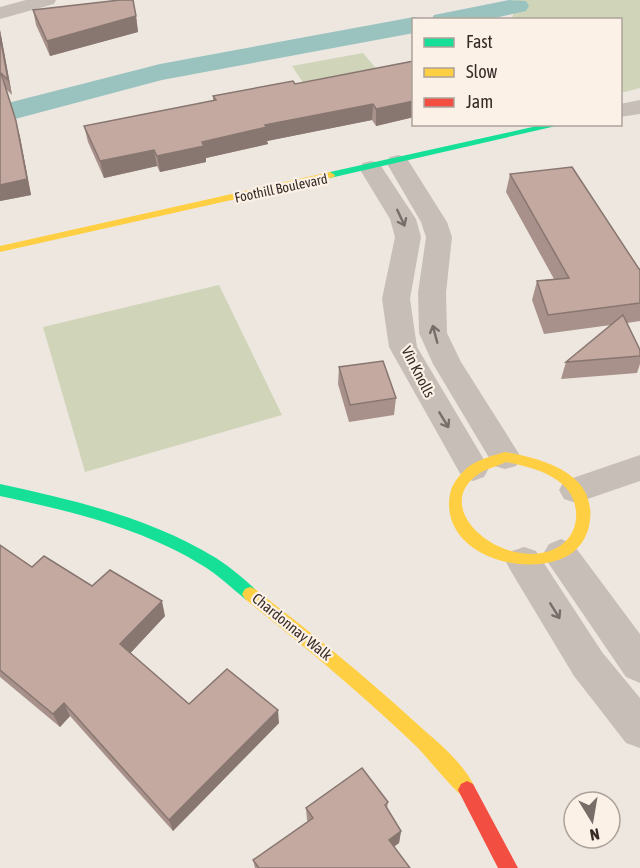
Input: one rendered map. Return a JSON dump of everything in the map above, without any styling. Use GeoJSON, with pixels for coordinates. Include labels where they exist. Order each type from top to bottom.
{"type":"FeatureCollection","features":[{"type":"Feature","properties":{"kind":"street"},"geometry":{"type":"LineString","coordinates":[[0,14],[47,0]]}},
{"type":"Feature","properties":{"kind":"street"},"geometry":{"type":"LineString","coordinates":[[622,111],[640,107]]}},
{"type":"Feature","properties":{"kind":"street","name":"Foothill Boulevard"},"geometry":{"type":"LineString","coordinates":[[0,249],[552,126]]}},
{"type":"Feature","properties":{"kind":"street","name":"Vin Knolls"},"geometry":{"type":"LineString","coordinates":[[398,162],[434,222],[439,237],[432,293],[433,333],[448,364],[505,457]]}},
{"type":"Feature","properties":{"kind":"street","name":"Vin Knolls"},"geometry":{"type":"LineString","coordinates":[[371,168],[403,219],[408,237],[396,299],[403,347],[473,468]]}},
{"type":"Feature","properties":{"kind":"street"},"geometry":{"type":"LineString","coordinates":[[505,457],[526,458],[546,465],[563,475],[576,490],[584,511],[582,532],[574,545],[561,554],[544,561],[524,562],[500,557],[480,546],[464,532],[456,514],[454,496],[460,480],[473,468],[488,460],[505,457]]}},
{"type":"Feature","properties":{"kind":"street"},"geometry":{"type":"LineString","coordinates":[[576,490],[640,468]]}},
{"type":"Feature","properties":{"kind":"street","name":"Chardonnay Walk"},"geometry":{"type":"LineString","coordinates":[[0,490],[48,500],[114,519],[160,537],[211,563],[332,658],[448,765],[473,799],[508,868]]}},
{"type":"Feature","properties":{"kind":"street"},"geometry":{"type":"LineString","coordinates":[[561,554],[640,665]]}},
{"type":"Feature","properties":{"kind":"street"},"geometry":{"type":"LineString","coordinates":[[524,562],[588,664],[640,729]]}},
{"type":"Feature","properties":{"kind":"green space"},"geometry":{"type":"Polygon","coordinates":[[[516,0],[640,0],[640,88],[622,93],[622,18],[512,18],[516,0]]]}},
{"type":"Feature","properties":{"kind":"green space"},"geometry":{"type":"Polygon","coordinates":[[[363,53],[380,73],[306,87],[292,66],[363,53]]]}},
{"type":"Feature","properties":{"kind":"green space"},"geometry":{"type":"Polygon","coordinates":[[[219,285],[282,415],[85,472],[43,327],[219,285]]]}},
{"type":"Feature","properties":{"kind":"building"},"geometry":{"type":"Polygon","coordinates":[[[133,0],[136,16],[47,41],[33,10],[133,0]]]}},
{"type":"Feature","properties":{"kind":"building"},"geometry":{"type":"Polygon","coordinates":[[[0,36],[8,80],[1,73],[16,121],[27,179],[0,185],[0,36]]]}},
{"type":"Feature","properties":{"kind":"building"},"geometry":{"type":"Polygon","coordinates":[[[412,61],[412,101],[376,109],[373,104],[265,125],[267,127],[202,142],[204,146],[157,156],[154,150],[100,161],[84,126],[216,100],[213,96],[293,81],[295,84],[412,61]]]}},
{"type":"Feature","properties":{"kind":"building"},"geometry":{"type":"Polygon","coordinates":[[[572,167],[640,269],[640,303],[548,315],[537,281],[569,278],[510,174],[572,167]]]}},
{"type":"Feature","properties":{"kind":"building"},"geometry":{"type":"Polygon","coordinates":[[[623,315],[640,350],[640,356],[566,362],[623,315]]]}},
{"type":"Feature","properties":{"kind":"building"},"geometry":{"type":"Polygon","coordinates":[[[383,361],[396,398],[350,405],[339,367],[383,361]]]}},
{"type":"Feature","properties":{"kind":"building"},"geometry":{"type":"Polygon","coordinates":[[[0,545],[32,567],[44,556],[92,586],[110,570],[162,601],[120,644],[189,704],[227,669],[278,710],[169,820],[64,703],[53,714],[0,670],[0,545]]]}},
{"type":"Feature","properties":{"kind":"building"},"geometry":{"type":"Polygon","coordinates":[[[362,768],[388,802],[385,805],[401,831],[389,840],[410,868],[259,868],[253,860],[313,818],[306,808],[362,768]]]}},
{"type":"Feature","properties":{"kind":"waterway"},"geometry":{"type":"LineString","coordinates":[[454,18],[517,6]]}},
{"type":"Feature","properties":{"kind":"waterway"},"geometry":{"type":"LineString","coordinates":[[0,114],[160,72],[412,25]]}},
{"type":"Feature","properties":{"kind":"traffic: fast"},"geometry":{"type":"LineString","coordinates":[[330,175],[552,126]]}},
{"type":"Feature","properties":{"kind":"traffic: fast"},"geometry":{"type":"LineString","coordinates":[[0,490],[81,509],[134,526],[210,562],[250,594]]}},
{"type":"Feature","properties":{"kind":"traffic: slow"},"geometry":{"type":"LineString","coordinates":[[0,249],[330,175]]}},
{"type":"Feature","properties":{"kind":"traffic: slow"},"geometry":{"type":"LineString","coordinates":[[505,457],[551,469],[565,478],[573,487],[583,508],[583,520],[581,531],[567,549],[556,555],[527,560],[500,555],[478,543],[462,526],[455,506],[459,487],[475,470],[505,457]]}},
{"type":"Feature","properties":{"kind":"traffic: slow"},"geometry":{"type":"LineString","coordinates":[[250,594],[323,652],[394,714],[442,760],[467,790]]}},
{"type":"Feature","properties":{"kind":"traffic: jam"},"geometry":{"type":"LineString","coordinates":[[467,790],[508,868]]}}]}
